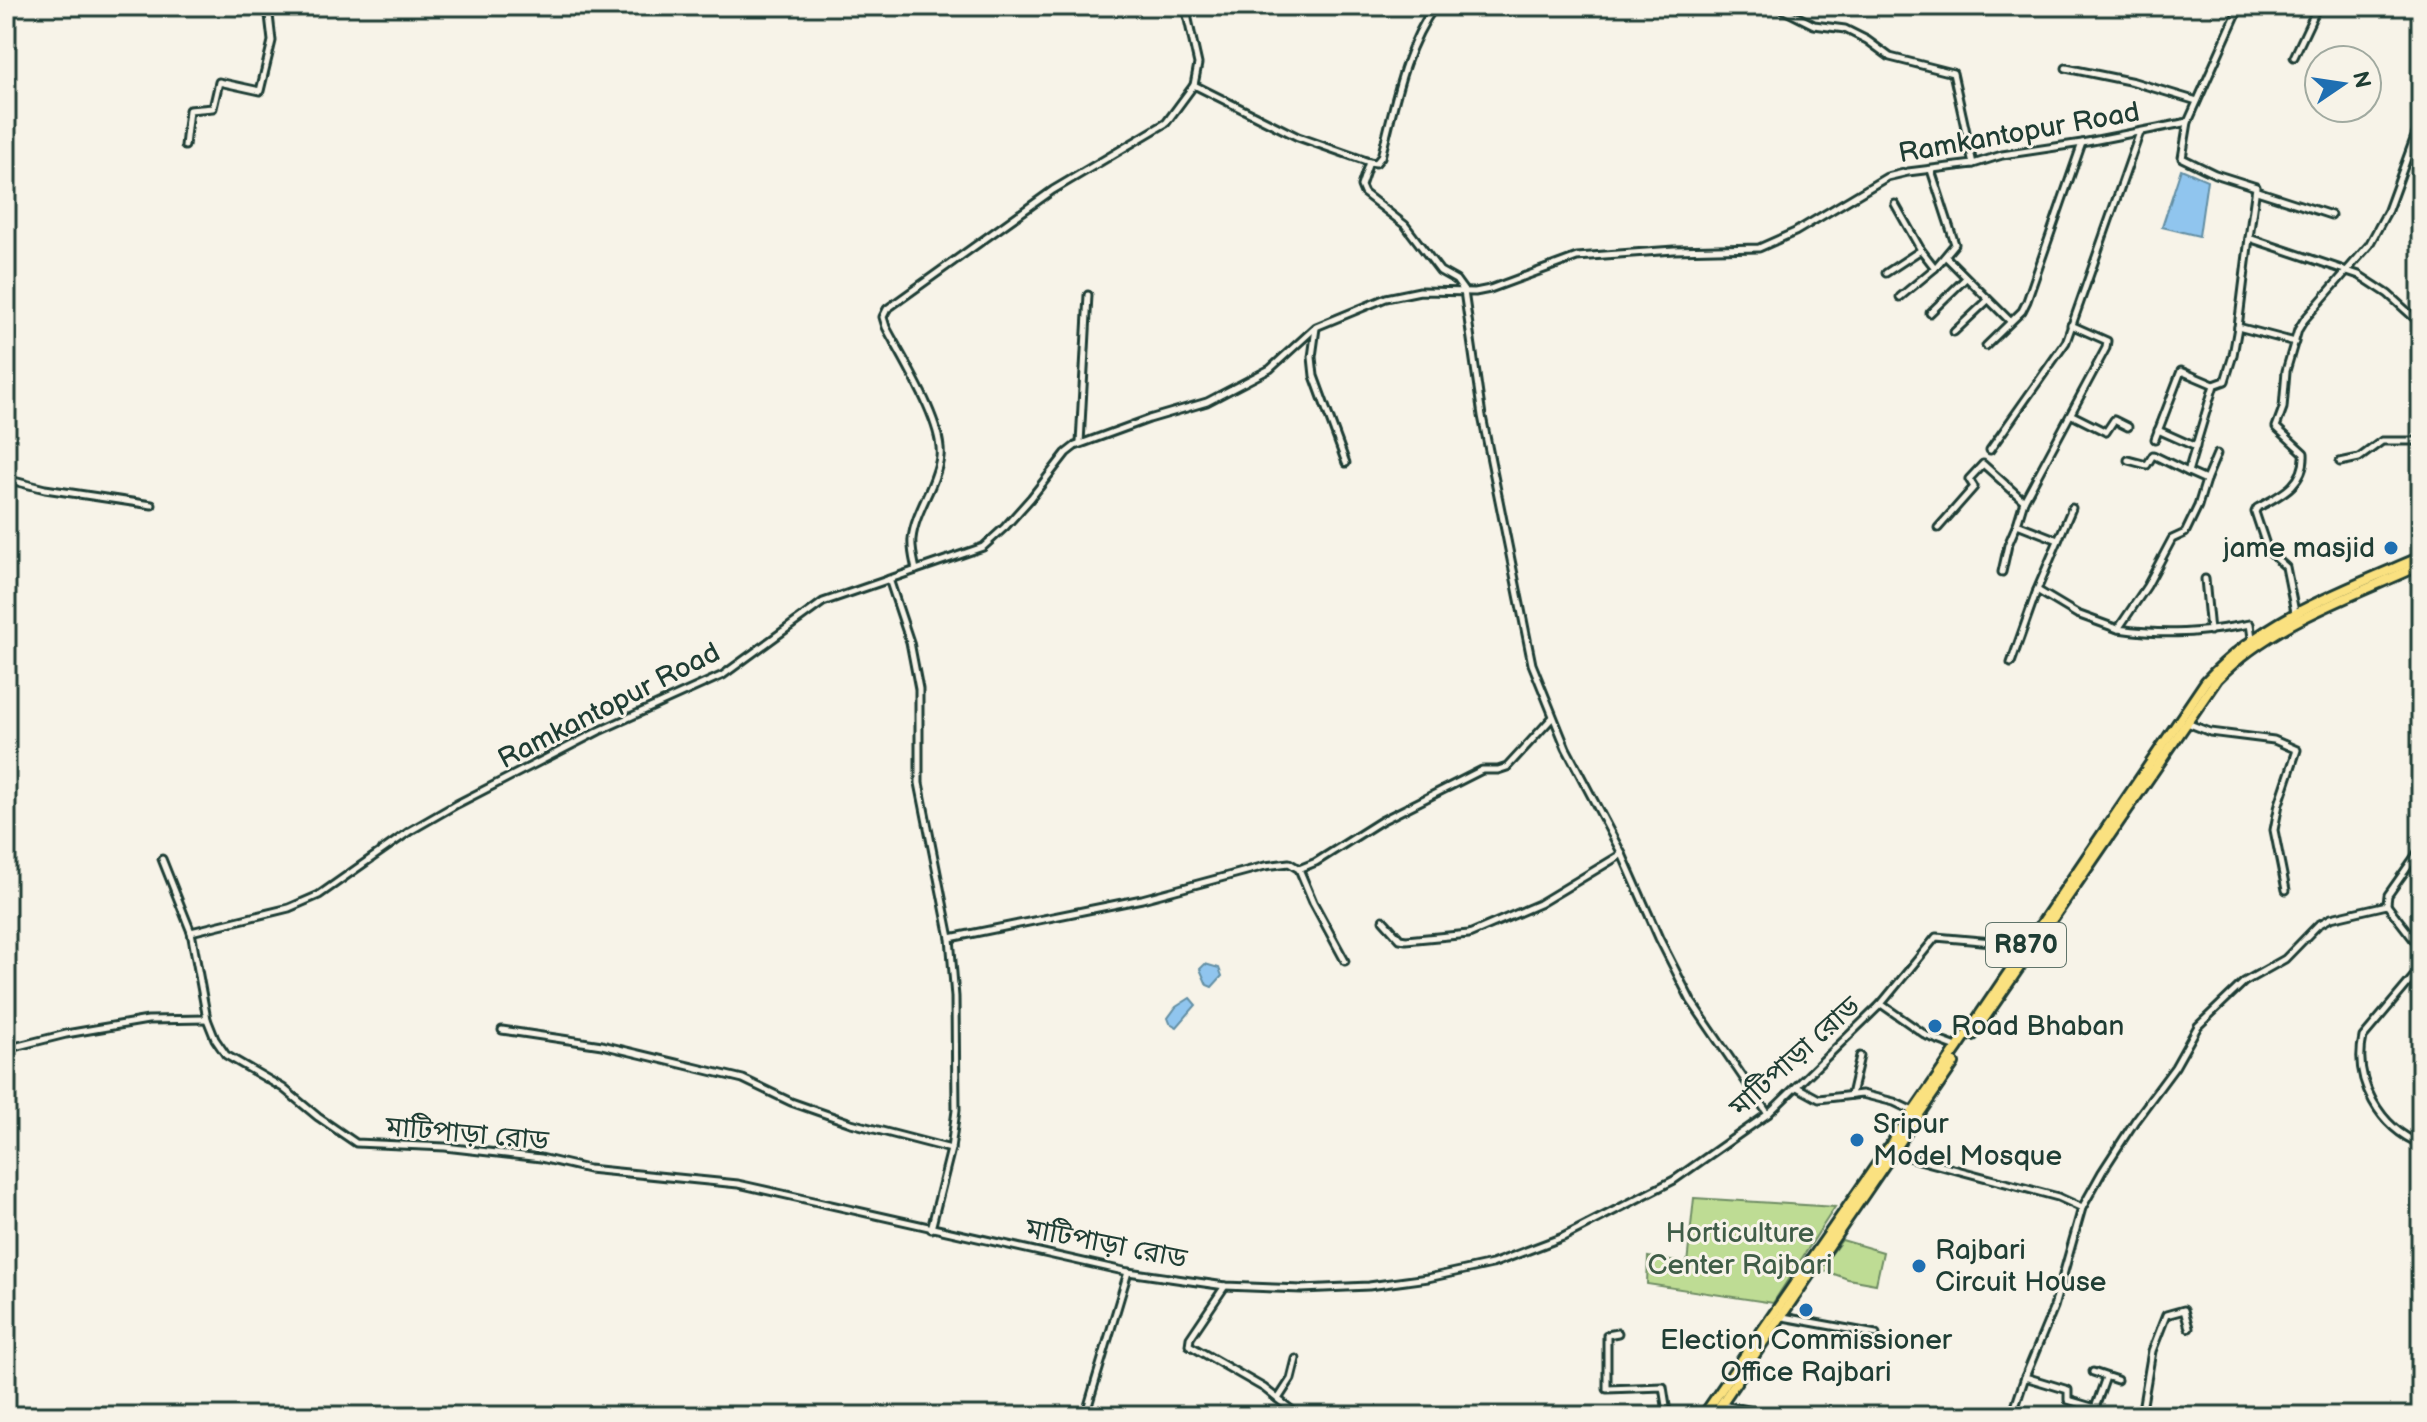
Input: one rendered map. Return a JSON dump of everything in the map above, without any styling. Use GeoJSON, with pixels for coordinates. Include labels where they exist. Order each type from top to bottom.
{"type":"FeatureCollection","features":[{"type":"Feature","properties":{"kind":"main road","name":"R870"},"geometry":{"type":"LineString","coordinates":[[1713,1416],[1718,1402],[2206,681],[2252,638],[2295,612],[2421,557]]}},
{"type":"Feature","properties":{"kind":"main road","name":"R870"},"geometry":{"type":"LineString","coordinates":[[1703,1416],[1718,1402],[1783,1317],[2217,679],[2262,640],[2421,565]]}},
{"type":"Feature","properties":{"kind":"street"},"geometry":{"type":"LineString","coordinates":[[185,146],[189,110],[213,108],[219,82],[260,91],[272,41],[269,15],[273,6]]}},
{"type":"Feature","properties":{"kind":"street"},"geometry":{"type":"LineString","coordinates":[[916,570],[913,534],[934,479],[940,457],[940,442],[920,391],[883,317],[887,309],[1053,190],[1166,123],[1194,85],[1198,64],[1185,6]]}},
{"type":"Feature","properties":{"kind":"street"},"geometry":{"type":"LineString","coordinates":[[1194,85],[1298,137],[1376,163],[1381,157],[1404,63],[1421,26],[1435,6]]}},
{"type":"Feature","properties":{"kind":"street"},"geometry":{"type":"LineString","coordinates":[[1776,6],[1814,25],[1845,29],[1890,57],[1953,73],[1973,164]]}},
{"type":"Feature","properties":{"kind":"street"},"geometry":{"type":"LineString","coordinates":[[2240,6],[2188,122],[2181,156],[2215,174],[2253,186],[2257,191],[2331,215]]}},
{"type":"Feature","properties":{"kind":"street"},"geometry":{"type":"LineString","coordinates":[[2294,57],[2318,6]]}},
{"type":"Feature","properties":{"kind":"street"},"geometry":{"type":"LineString","coordinates":[[2066,68],[2134,82],[2197,101]]}},
{"type":"Feature","properties":{"kind":"street"},"geometry":{"type":"LineString","coordinates":[[2295,612],[2286,567],[2268,551],[2255,512],[2292,489],[2305,458],[2304,453],[2276,424],[2283,408],[2286,371],[2304,320],[2369,245],[2388,210],[2421,120]]}},
{"type":"Feature","properties":{"kind":"street","name":"Ramkantopur Road"},"geometry":{"type":"LineString","coordinates":[[191,932],[289,908],[319,895],[410,831],[457,804],[599,731],[723,675],[823,602],[983,547],[1031,498],[1066,453],[1080,443],[1213,400],[1270,369],[1316,327],[1401,293],[1490,289],[1577,257],[1759,248],[1795,232],[1871,184],[1908,172],[1973,164],[2002,155],[2188,122]]}},
{"type":"Feature","properties":{"kind":"street"},"geometry":{"type":"LineString","coordinates":[[1990,450],[2066,342],[2141,131]]}},
{"type":"Feature","properties":{"kind":"street"},"geometry":{"type":"LineString","coordinates":[[1986,346],[2027,301],[2082,143]]}},
{"type":"Feature","properties":{"kind":"street"},"geometry":{"type":"LineString","coordinates":[[1369,162],[1361,186],[1364,193],[1405,225],[1440,271],[1456,280],[1464,291],[1482,416],[1521,613],[1532,664],[1552,718],[1622,854],[1691,1001],[1768,1114]]}},
{"type":"Feature","properties":{"kind":"street"},"geometry":{"type":"LineString","coordinates":[[1900,297],[1935,268],[1955,244],[1931,170]]}},
{"type":"Feature","properties":{"kind":"street"},"geometry":{"type":"LineString","coordinates":[[2155,439],[2182,370],[2214,385],[2225,381],[2238,327],[2257,191]]}},
{"type":"Feature","properties":{"kind":"street"},"geometry":{"type":"LineString","coordinates":[[1895,204],[1935,268]]}},
{"type":"Feature","properties":{"kind":"street"},"geometry":{"type":"LineString","coordinates":[[2249,238],[2359,275],[2388,294],[2421,324]]}},
{"type":"Feature","properties":{"kind":"street"},"geometry":{"type":"LineString","coordinates":[[1886,273],[1921,250]]}},
{"type":"Feature","properties":{"kind":"street"},"geometry":{"type":"LineString","coordinates":[[1946,257],[2010,321]]}},
{"type":"Feature","properties":{"kind":"street"},"geometry":{"type":"LineString","coordinates":[[1930,313],[1966,278]]}},
{"type":"Feature","properties":{"kind":"street"},"geometry":{"type":"LineString","coordinates":[[1080,443],[1088,295]]}},
{"type":"Feature","properties":{"kind":"street"},"geometry":{"type":"LineString","coordinates":[[1954,332],[1988,300]]}},
{"type":"Feature","properties":{"kind":"street"},"geometry":{"type":"LineString","coordinates":[[2002,572],[2024,501],[2108,343],[2071,325]]}},
{"type":"Feature","properties":{"kind":"street"},"geometry":{"type":"LineString","coordinates":[[1316,327],[1312,357],[1314,376],[1346,463]]}},
{"type":"Feature","properties":{"kind":"street"},"geometry":{"type":"LineString","coordinates":[[2238,327],[2295,342]]}},
{"type":"Feature","properties":{"kind":"street"},"geometry":{"type":"LineString","coordinates":[[2188,472],[2214,385]]}},
{"type":"Feature","properties":{"kind":"street"},"geometry":{"type":"LineString","coordinates":[[2072,415],[2106,432],[2114,420],[2128,427]]}},
{"type":"Feature","properties":{"kind":"street"},"geometry":{"type":"LineString","coordinates":[[2158,430],[2196,447]]}},
{"type":"Feature","properties":{"kind":"street"},"geometry":{"type":"LineString","coordinates":[[2340,462],[2359,458],[2382,441],[2421,441]]}},
{"type":"Feature","properties":{"kind":"street"},"geometry":{"type":"LineString","coordinates":[[2118,629],[2147,586],[2172,539],[2185,533],[2217,454]]}},
{"type":"Feature","properties":{"kind":"street"},"geometry":{"type":"LineString","coordinates":[[2128,460],[2147,465],[2153,455],[2206,480]]}},
{"type":"Feature","properties":{"kind":"street"},"geometry":{"type":"LineString","coordinates":[[1938,528],[1974,487],[1969,479],[1983,464],[2024,501]]}},
{"type":"Feature","properties":{"kind":"street"},"geometry":{"type":"LineString","coordinates":[[6,479],[45,489],[152,505]]}},
{"type":"Feature","properties":{"kind":"street"},"geometry":{"type":"LineString","coordinates":[[2011,663],[2037,590],[2072,508]]}},
{"type":"Feature","properties":{"kind":"street"},"geometry":{"type":"LineString","coordinates":[[2017,524],[2058,540]]}},
{"type":"Feature","properties":{"kind":"street"},"geometry":{"type":"LineString","coordinates":[[889,579],[910,642],[919,689],[919,783],[950,938],[957,1062],[956,1110],[951,1149],[931,1229]]}},
{"type":"Feature","properties":{"kind":"street"},"geometry":{"type":"LineString","coordinates":[[2205,579],[2210,631]]}},
{"type":"Feature","properties":{"kind":"street"},"geometry":{"type":"LineString","coordinates":[[2037,590],[2077,614],[2118,629],[2195,634],[2250,624],[2252,638]]}},
{"type":"Feature","properties":{"kind":"street"},"geometry":{"type":"LineString","coordinates":[[1299,869],[1316,862],[1381,821],[1482,770],[1507,767],[1552,718]]}},
{"type":"Feature","properties":{"kind":"street"},"geometry":{"type":"LineString","coordinates":[[2186,722],[2210,732],[2274,740],[2297,750],[2274,830],[2286,890]]}},
{"type":"Feature","properties":{"kind":"street"},"geometry":{"type":"LineString","coordinates":[[2421,848],[2388,895],[2387,905],[2421,948]]}},
{"type":"Feature","properties":{"kind":"street"},"geometry":{"type":"LineString","coordinates":[[1383,920],[1400,939],[1406,940],[1469,934],[1539,904],[1622,854]]}},
{"type":"Feature","properties":{"kind":"street","name":"মাটিপাড়া রোড"},"geometry":{"type":"LineString","coordinates":[[162,859],[191,932],[207,1019],[215,1039],[226,1055],[283,1088],[356,1143],[445,1147],[541,1158],[588,1169],[738,1184],[1128,1272],[1225,1286],[1302,1289],[1369,1286],[1428,1278],[1492,1264],[1563,1237],[1661,1187],[1768,1114],[1881,1004],[1927,1036],[1958,1047]]}},
{"type":"Feature","properties":{"kind":"street"},"geometry":{"type":"LineString","coordinates":[[950,938],[1142,899],[1265,866],[1289,863],[1299,869],[1345,961]]}},
{"type":"Feature","properties":{"kind":"street"},"geometry":{"type":"LineString","coordinates":[[2012,1416],[2054,1307],[2082,1208],[2102,1172],[2175,1067],[2198,1026],[2229,994],[2251,977],[2285,959],[2324,921],[2387,905]]}},
{"type":"Feature","properties":{"kind":"street"},"geometry":{"type":"LineString","coordinates":[[1881,1004],[1936,937],[2026,945]]}},
{"type":"Feature","properties":{"kind":"street"},"geometry":{"type":"LineString","coordinates":[[2421,968],[2363,1037],[2360,1051],[2368,1088],[2379,1113],[2392,1128],[2421,1144]]}},
{"type":"Feature","properties":{"kind":"street"},"geometry":{"type":"LineString","coordinates":[[6,1049],[66,1034],[148,1020],[207,1019]]}},
{"type":"Feature","properties":{"kind":"street"},"geometry":{"type":"LineString","coordinates":[[502,1030],[602,1045],[743,1079],[791,1102],[851,1123],[951,1149]]}},
{"type":"Feature","properties":{"kind":"street"},"geometry":{"type":"LineString","coordinates":[[1851,1095],[1860,1056]]}},
{"type":"Feature","properties":{"kind":"street"},"geometry":{"type":"LineString","coordinates":[[1797,1087],[1825,1100],[1851,1095],[1884,1099],[1914,1111]]}},
{"type":"Feature","properties":{"kind":"street"},"geometry":{"type":"LineString","coordinates":[[1893,1153],[2058,1197],[2082,1208]]}},
{"type":"Feature","properties":{"kind":"street"},"geometry":{"type":"LineString","coordinates":[[1085,1416],[1128,1272]]}},
{"type":"Feature","properties":{"kind":"street"},"geometry":{"type":"LineString","coordinates":[[1225,1286],[1190,1338],[1189,1345],[1278,1399],[1299,1416]]}},
{"type":"Feature","properties":{"kind":"street"},"geometry":{"type":"LineString","coordinates":[[2141,1416],[2152,1351],[2166,1315],[2184,1310],[2189,1328]]}},
{"type":"Feature","properties":{"kind":"street"},"geometry":{"type":"LineString","coordinates":[[1783,1317],[1876,1334]]}},
{"type":"Feature","properties":{"kind":"street"},"geometry":{"type":"LineString","coordinates":[[1618,1333],[1607,1335],[1607,1389],[1663,1387],[1667,1412],[1687,1416]]}},
{"type":"Feature","properties":{"kind":"street"},"geometry":{"type":"LineString","coordinates":[[1278,1399],[1291,1379],[1296,1359]]}},
{"type":"Feature","properties":{"kind":"street"},"geometry":{"type":"LineString","coordinates":[[2093,1372],[2117,1380]]}},
{"type":"Feature","properties":{"kind":"street"},"geometry":{"type":"LineString","coordinates":[[2025,1377],[2068,1390],[2068,1400],[2092,1408],[2097,1406],[2106,1377]]}},
{"type":"Feature","properties":{"kind":"street"},"geometry":{"type":"LineString","coordinates":[[1718,1402],[1779,1416]]}},
{"type":"Feature","properties":{"kind":"street"},"geometry":{"type":"LineString","coordinates":[[2090,1416],[2092,1408]]}},
{"type":"Feature","properties":{"kind":"green space","name":"Horticulture Center Rajbari"},"geometry":{"type":"Polygon","coordinates":[[[1694,1198],[1835,1207],[1773,1303],[1647,1284],[1648,1257],[1687,1264],[1694,1198]]]}},
{"type":"Feature","properties":{"kind":"green space"},"geometry":{"type":"Polygon","coordinates":[[[1842,1240],[1883,1252],[1876,1284],[1848,1279],[1820,1269],[1842,1240]]]}},
{"type":"Feature","properties":{"kind":"water"},"geometry":{"type":"Polygon","coordinates":[[[2181,169],[2207,180],[2199,236],[2162,227],[2181,169]]]}},
{"type":"Feature","properties":{"kind":"water"},"geometry":{"type":"Polygon","coordinates":[[[1205,964],[1219,968],[1222,976],[1212,987],[1207,985],[1200,969],[1205,964]]]}},
{"type":"Feature","properties":{"kind":"water"},"geometry":{"type":"Polygon","coordinates":[[[1190,998],[1196,1005],[1177,1027],[1170,1023],[1168,1018],[1176,1007],[1190,998]]]}},
{"type":"Feature","properties":{"kind":"place","name":"jame masjid"},"geometry":{"type":"Point","coordinates":[2391,548]}},
{"type":"Feature","properties":{"kind":"place","name":"Road Bhaban"},"geometry":{"type":"Point","coordinates":[1935,1026]}},
{"type":"Feature","properties":{"kind":"place","name":"Sripur Model Mosque"},"geometry":{"type":"Point","coordinates":[1857,1140]}},
{"type":"Feature","properties":{"kind":"place","name":"Rajbari Circuit House"},"geometry":{"type":"Point","coordinates":[1919,1266]}},
{"type":"Feature","properties":{"kind":"place","name":"Election Commissioner Office Rajbari"},"geometry":{"type":"Point","coordinates":[1806,1310]}}]}
